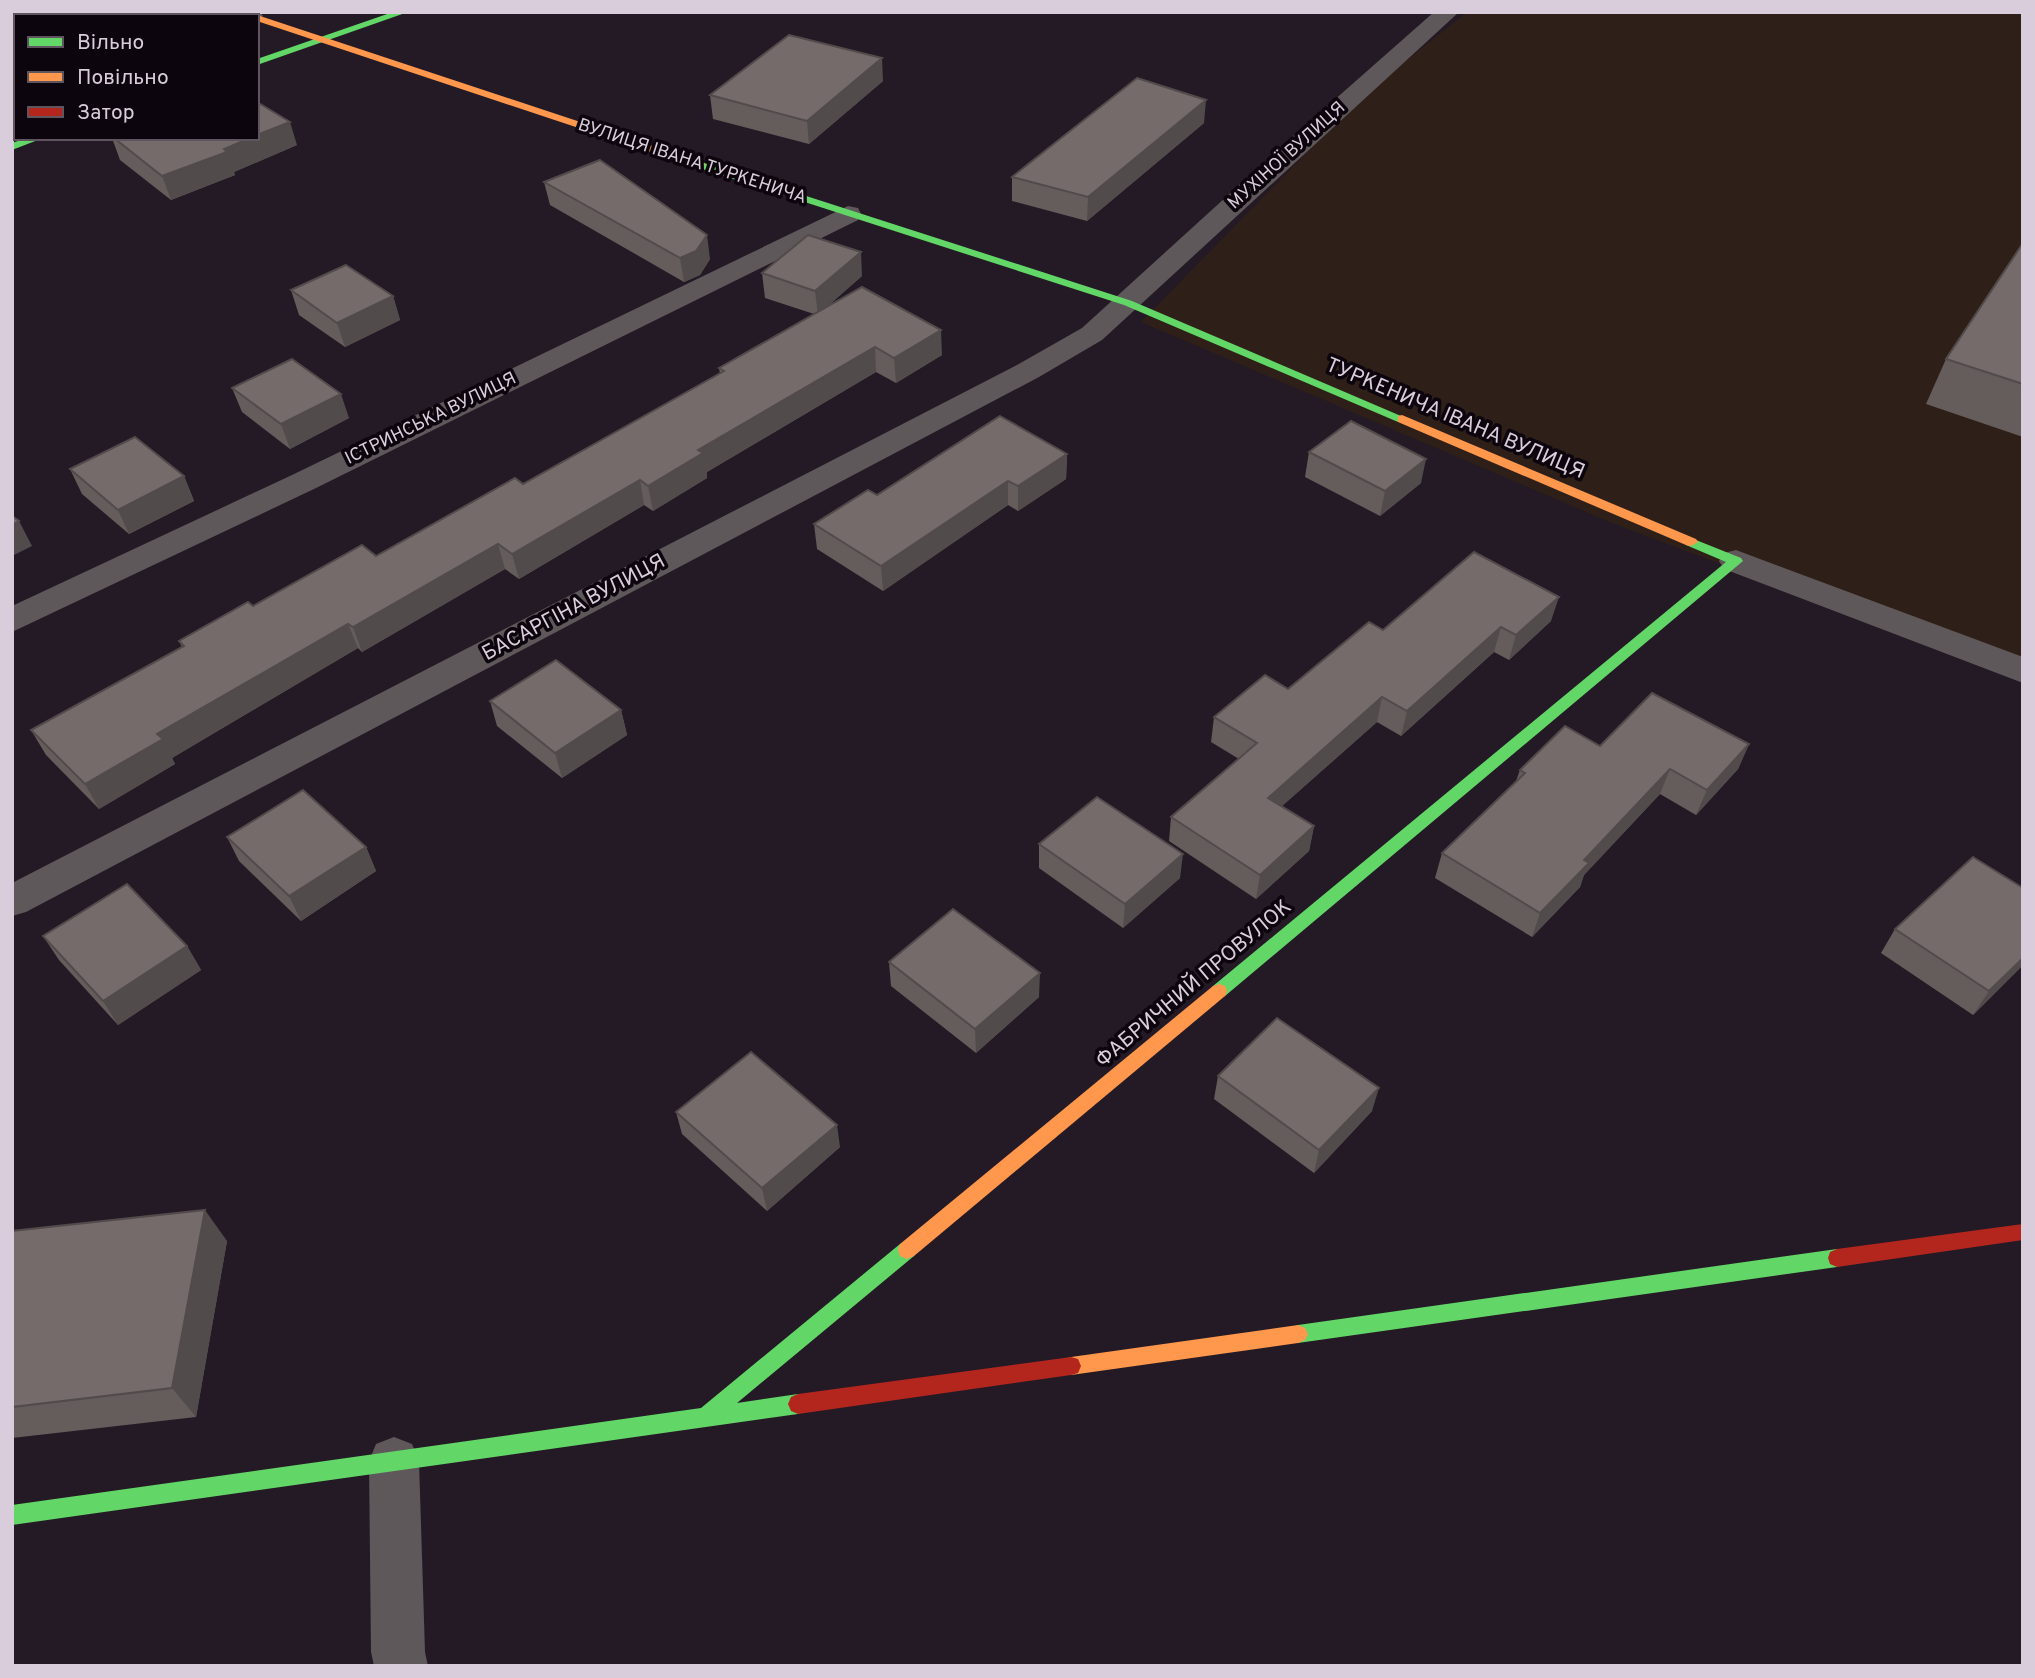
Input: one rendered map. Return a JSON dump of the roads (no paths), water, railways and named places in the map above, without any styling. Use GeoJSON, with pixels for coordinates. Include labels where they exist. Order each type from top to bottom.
{"type":"FeatureCollection","features":[{"type":"Feature","properties":{"kind":"street"},"geometry":{"type":"LineString","coordinates":[[259,61],[403,12]]}},
{"type":"Feature","properties":{"kind":"street","name":"МУХІНОЇ ВУЛИЦЯ"},"geometry":{"type":"LineString","coordinates":[[1128,303],[1290,152],[1448,12]]}},
{"type":"Feature","properties":{"kind":"street","name":"ВУЛИЦЯ ІВАНА ТУРКЕНИЧА"},"geometry":{"type":"LineString","coordinates":[[259,19],[848,214],[1128,303]]}},
{"type":"Feature","properties":{"kind":"street"},"geometry":{"type":"LineString","coordinates":[[12,147],[32,140]]}},
{"type":"Feature","properties":{"kind":"street","name":"ІСТРИНСЬКА ВУЛИЦЯ"},"geometry":{"type":"LineString","coordinates":[[12,620],[303,482],[848,214]]}},
{"type":"Feature","properties":{"kind":"street","name":"ТУРКЕНИЧА ІВАНА ВУЛИЦЯ"},"geometry":{"type":"LineString","coordinates":[[1128,303],[1724,571]]}},
{"type":"Feature","properties":{"kind":"street","name":"БАСАРГІНА ВУЛИЦЯ"},"geometry":{"type":"LineString","coordinates":[[12,901],[1028,371],[1092,334],[1128,303]]}},
{"type":"Feature","properties":{"kind":"street"},"geometry":{"type":"LineString","coordinates":[[1724,571],[2023,671]]}},
{"type":"Feature","properties":{"kind":"street","name":"ФАБРИЧНИЙ ПРОВУЛОК"},"geometry":{"type":"LineString","coordinates":[[704,1418],[1724,571]]}},
{"type":"Feature","properties":{"kind":"street"},"geometry":{"type":"LineString","coordinates":[[12,1515],[2023,1232]]}},
{"type":"Feature","properties":{"kind":"street"},"geometry":{"type":"LineString","coordinates":[[394,1461],[398,1652],[401,1666]]}}]}
